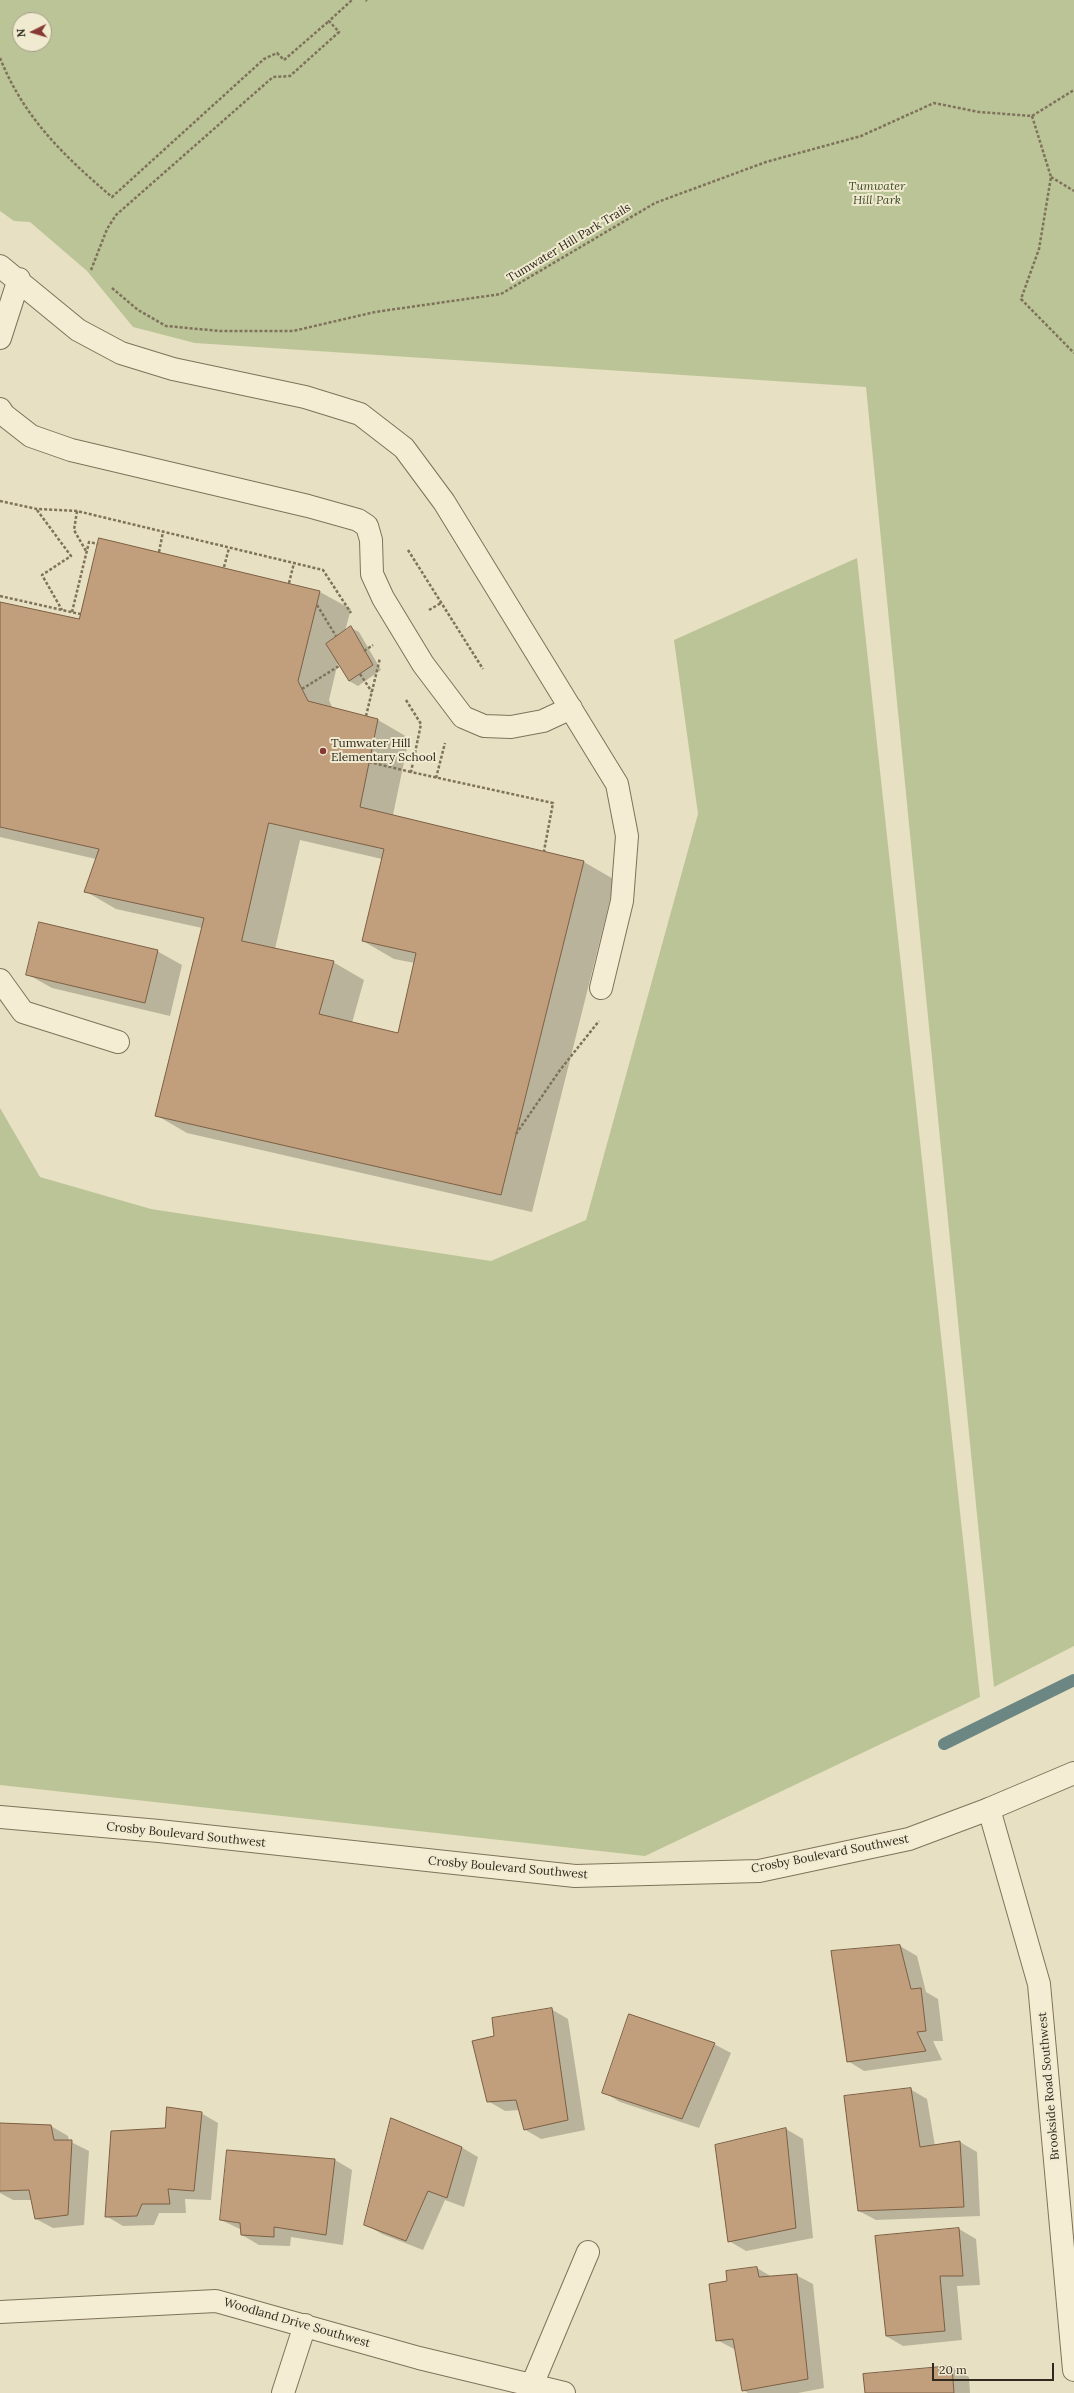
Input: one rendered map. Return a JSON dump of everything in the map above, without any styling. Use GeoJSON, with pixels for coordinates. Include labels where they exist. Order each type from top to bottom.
{"type":"FeatureCollection","features":[{"type":"Feature","properties":{"kind":"street"},"geometry":{"type":"LineString","coordinates":[[0,266],[19,279],[47,306],[78,330],[121,353],[173,369],[305,397],[360,414],[404,448],[444,502],[572,708],[617,784],[627,836],[622,901],[601,988]]}},
{"type":"Feature","properties":{"kind":"street"},"geometry":{"type":"LineString","coordinates":[[0,338],[19,279]]}},
{"type":"Feature","properties":{"kind":"street"},"geometry":{"type":"LineString","coordinates":[[0,409],[4,415],[31,436],[71,450],[308,506],[358,520],[367,526],[371,540],[372,574],[383,598],[423,664],[463,717],[484,726],[511,728],[543,720],[572,708]]}},
{"type":"Feature","properties":{"kind":"street"},"geometry":{"type":"LineString","coordinates":[[0,980],[23,1012],[118,1042]]}},
{"type":"Feature","properties":{"kind":"street","name":"Crosby Boulevard Southwest"},"geometry":{"type":"LineString","coordinates":[[0,1817],[159,1831],[575,1876],[759,1871],[908,1839],[989,1809],[1074,1773]]}},
{"type":"Feature","properties":{"kind":"street","name":"Brookside Road Southwest"},"geometry":{"type":"LineString","coordinates":[[989,1809],[1039,1984],[1074,2370]]}},
{"type":"Feature","properties":{"kind":"street"},"geometry":{"type":"LineString","coordinates":[[532,2385],[588,2252]]}},
{"type":"Feature","properties":{"kind":"street","name":"Woodland Drive Southwest"},"geometry":{"type":"LineString","coordinates":[[0,2312],[216,2301],[419,2358],[564,2393]]}},
{"type":"Feature","properties":{"kind":"street"},"geometry":{"type":"LineString","coordinates":[[283,2393],[304,2326]]}},
{"type":"Feature","properties":{"kind":"path"},"geometry":{"type":"LineString","coordinates":[[0,58],[10,84],[30,116],[54,145],[112,197],[264,59],[277,53],[284,60],[352,0]]}},
{"type":"Feature","properties":{"kind":"path"},"geometry":{"type":"LineString","coordinates":[[92,270],[107,229],[116,215],[273,76],[290,76],[339,32],[329,21]]}},
{"type":"Feature","properties":{"kind":"path"},"geometry":{"type":"LineString","coordinates":[[1074,90],[1032,116],[1051,177],[1039,249],[1021,299],[1074,353]]}},
{"type":"Feature","properties":{"kind":"path","name":"Tumwater Hill Park Trails"},"geometry":{"type":"LineString","coordinates":[[112,288],[138,310],[166,326],[220,331],[293,331],[375,312],[501,294],[655,203],[766,162],[861,136],[934,103],[979,112],[1032,116]]}},
{"type":"Feature","properties":{"kind":"path"},"geometry":{"type":"LineString","coordinates":[[1051,177],[1074,191]]}},
{"type":"Feature","properties":{"kind":"path"},"geometry":{"type":"LineString","coordinates":[[0,502],[37,509],[77,511],[323,570],[352,614]]}},
{"type":"Feature","properties":{"kind":"path"},"geometry":{"type":"LineString","coordinates":[[37,509],[71,556],[42,575],[62,610]]}},
{"type":"Feature","properties":{"kind":"path"},"geometry":{"type":"LineString","coordinates":[[77,511],[74,530],[86,552]]}},
{"type":"Feature","properties":{"kind":"path"},"geometry":{"type":"LineString","coordinates":[[159,552],[163,532]]}},
{"type":"Feature","properties":{"kind":"path"},"geometry":{"type":"LineString","coordinates":[[72,612],[89,542],[98,544]]}},
{"type":"Feature","properties":{"kind":"path"},"geometry":{"type":"LineString","coordinates":[[224,568],[229,548]]}},
{"type":"Feature","properties":{"kind":"path"},"geometry":{"type":"LineString","coordinates":[[408,550],[483,669]]}},
{"type":"Feature","properties":{"kind":"path"},"geometry":{"type":"LineString","coordinates":[[289,583],[294,563]]}},
{"type":"Feature","properties":{"kind":"path"},"geometry":{"type":"LineString","coordinates":[[0,596],[80,614]]}},
{"type":"Feature","properties":{"kind":"path"},"geometry":{"type":"LineString","coordinates":[[434,607],[441,603]]}},
{"type":"Feature","properties":{"kind":"path"},"geometry":{"type":"LineString","coordinates":[[317,605],[336,636]]}},
{"type":"Feature","properties":{"kind":"path"},"geometry":{"type":"LineString","coordinates":[[368,639],[384,664]]}},
{"type":"Feature","properties":{"kind":"path"},"geometry":{"type":"LineString","coordinates":[[364,651],[373,645]]}},
{"type":"Feature","properties":{"kind":"path"},"geometry":{"type":"LineString","coordinates":[[366,716],[380,658]]}},
{"type":"Feature","properties":{"kind":"path"},"geometry":{"type":"LineString","coordinates":[[302,689],[339,666]]}},
{"type":"Feature","properties":{"kind":"path"},"geometry":{"type":"LineString","coordinates":[[360,674],[372,692]]}},
{"type":"Feature","properties":{"kind":"path"},"geometry":{"type":"LineString","coordinates":[[405,697],[421,724],[411,772]]}},
{"type":"Feature","properties":{"kind":"path"},"geometry":{"type":"LineString","coordinates":[[436,778],[446,736]]}},
{"type":"Feature","properties":{"kind":"path"},"geometry":{"type":"LineString","coordinates":[[369,762],[553,803],[544,851]]}},
{"type":"Feature","properties":{"kind":"path"},"geometry":{"type":"LineString","coordinates":[[516,1134],[560,1070],[603,1017]]}},
{"type":"Feature","properties":{"kind":"green space","name":"Tumwater Hill Park"},"geometry":{"type":"Polygon","coordinates":[[[0,0],[1074,0],[1074,1646],[994,1687],[866,387],[195,343],[133,327],[87,271],[30,222],[14,221],[0,211],[0,0]]]}},
{"type":"Feature","properties":{"kind":"green space"},"geometry":{"type":"Polygon","coordinates":[[[857,558],[980,1697],[645,1856],[0,1785],[0,1108],[40,1177],[151,1209],[491,1261],[586,1220],[698,814],[674,640],[857,558]]]}},
{"type":"Feature","properties":{"kind":"building"},"geometry":{"type":"Polygon","coordinates":[[[99,538],[320,591],[298,681],[308,701],[378,719],[360,807],[584,861],[501,1195],[155,1116],[204,918],[84,892],[99,849],[0,827],[0,602],[79,619],[99,538]],[[269,823],[242,941],[334,961],[319,1014],[398,1033],[416,953],[362,941],[384,849],[269,823]]]}},
{"type":"Feature","properties":{"kind":"building"},"geometry":{"type":"Polygon","coordinates":[[[351,626],[373,665],[349,681],[326,644],[351,626]]]}},
{"type":"Feature","properties":{"kind":"building"},"geometry":{"type":"Polygon","coordinates":[[[39,922],[158,950],[145,1003],[26,975],[39,922]]]}},
{"type":"Feature","properties":{"kind":"building"},"geometry":{"type":"Polygon","coordinates":[[[900,1945],[911,1989],[921,1988],[926,2031],[917,2032],[926,2051],[847,2062],[831,1951],[900,1945]]]}},
{"type":"Feature","properties":{"kind":"building"},"geometry":{"type":"Polygon","coordinates":[[[552,2008],[568,2120],[524,2130],[516,2100],[487,2102],[472,2041],[494,2036],[492,2018],[552,2008]]]}},
{"type":"Feature","properties":{"kind":"building"},"geometry":{"type":"Polygon","coordinates":[[[629,2014],[715,2043],[682,2119],[602,2093],[629,2014]]]}},
{"type":"Feature","properties":{"kind":"building"},"geometry":{"type":"Polygon","coordinates":[[[911,2088],[920,2147],[960,2141],[964,2207],[858,2211],[844,2096],[911,2088]]]}},
{"type":"Feature","properties":{"kind":"building"},"geometry":{"type":"Polygon","coordinates":[[[167,2107],[202,2112],[194,2191],[168,2189],[170,2204],[142,2204],[137,2216],[105,2217],[111,2131],[165,2128],[167,2107]]]}},
{"type":"Feature","properties":{"kind":"building"},"geometry":{"type":"Polygon","coordinates":[[[391,2118],[462,2147],[447,2198],[428,2191],[406,2241],[364,2225],[391,2118]]]}},
{"type":"Feature","properties":{"kind":"building"},"geometry":{"type":"Polygon","coordinates":[[[0,2123],[51,2125],[54,2140],[72,2140],[68,2215],[35,2219],[29,2190],[0,2191],[0,2123]]]}},
{"type":"Feature","properties":{"kind":"building"},"geometry":{"type":"Polygon","coordinates":[[[786,2128],[796,2228],[728,2242],[715,2145],[786,2128]]]}},
{"type":"Feature","properties":{"kind":"building"},"geometry":{"type":"Polygon","coordinates":[[[227,2150],[335,2159],[326,2235],[274,2227],[274,2237],[241,2235],[240,2223],[220,2220],[227,2150]]]}},
{"type":"Feature","properties":{"kind":"building"},"geometry":{"type":"Polygon","coordinates":[[[959,2228],[963,2276],[940,2276],[945,2331],[886,2336],[875,2236],[959,2228]]]}},
{"type":"Feature","properties":{"kind":"building"},"geometry":{"type":"Polygon","coordinates":[[[757,2267],[759,2277],[797,2274],[808,2379],[742,2391],[733,2339],[716,2341],[709,2284],[727,2281],[726,2271],[757,2267]]]}},
{"type":"Feature","properties":{"kind":"building"},"geometry":{"type":"Polygon","coordinates":[[[952,2366],[954,2393],[865,2393],[863,2374],[952,2366]]]}},
{"type":"Feature","properties":{"kind":"waterway"},"geometry":{"type":"LineString","coordinates":[[944,1744],[1074,1680]]}},
{"type":"Feature","properties":{"kind":"place","name":"Tumwater Hill Elementary School"},"geometry":{"type":"Point","coordinates":[323,751]}}]}
